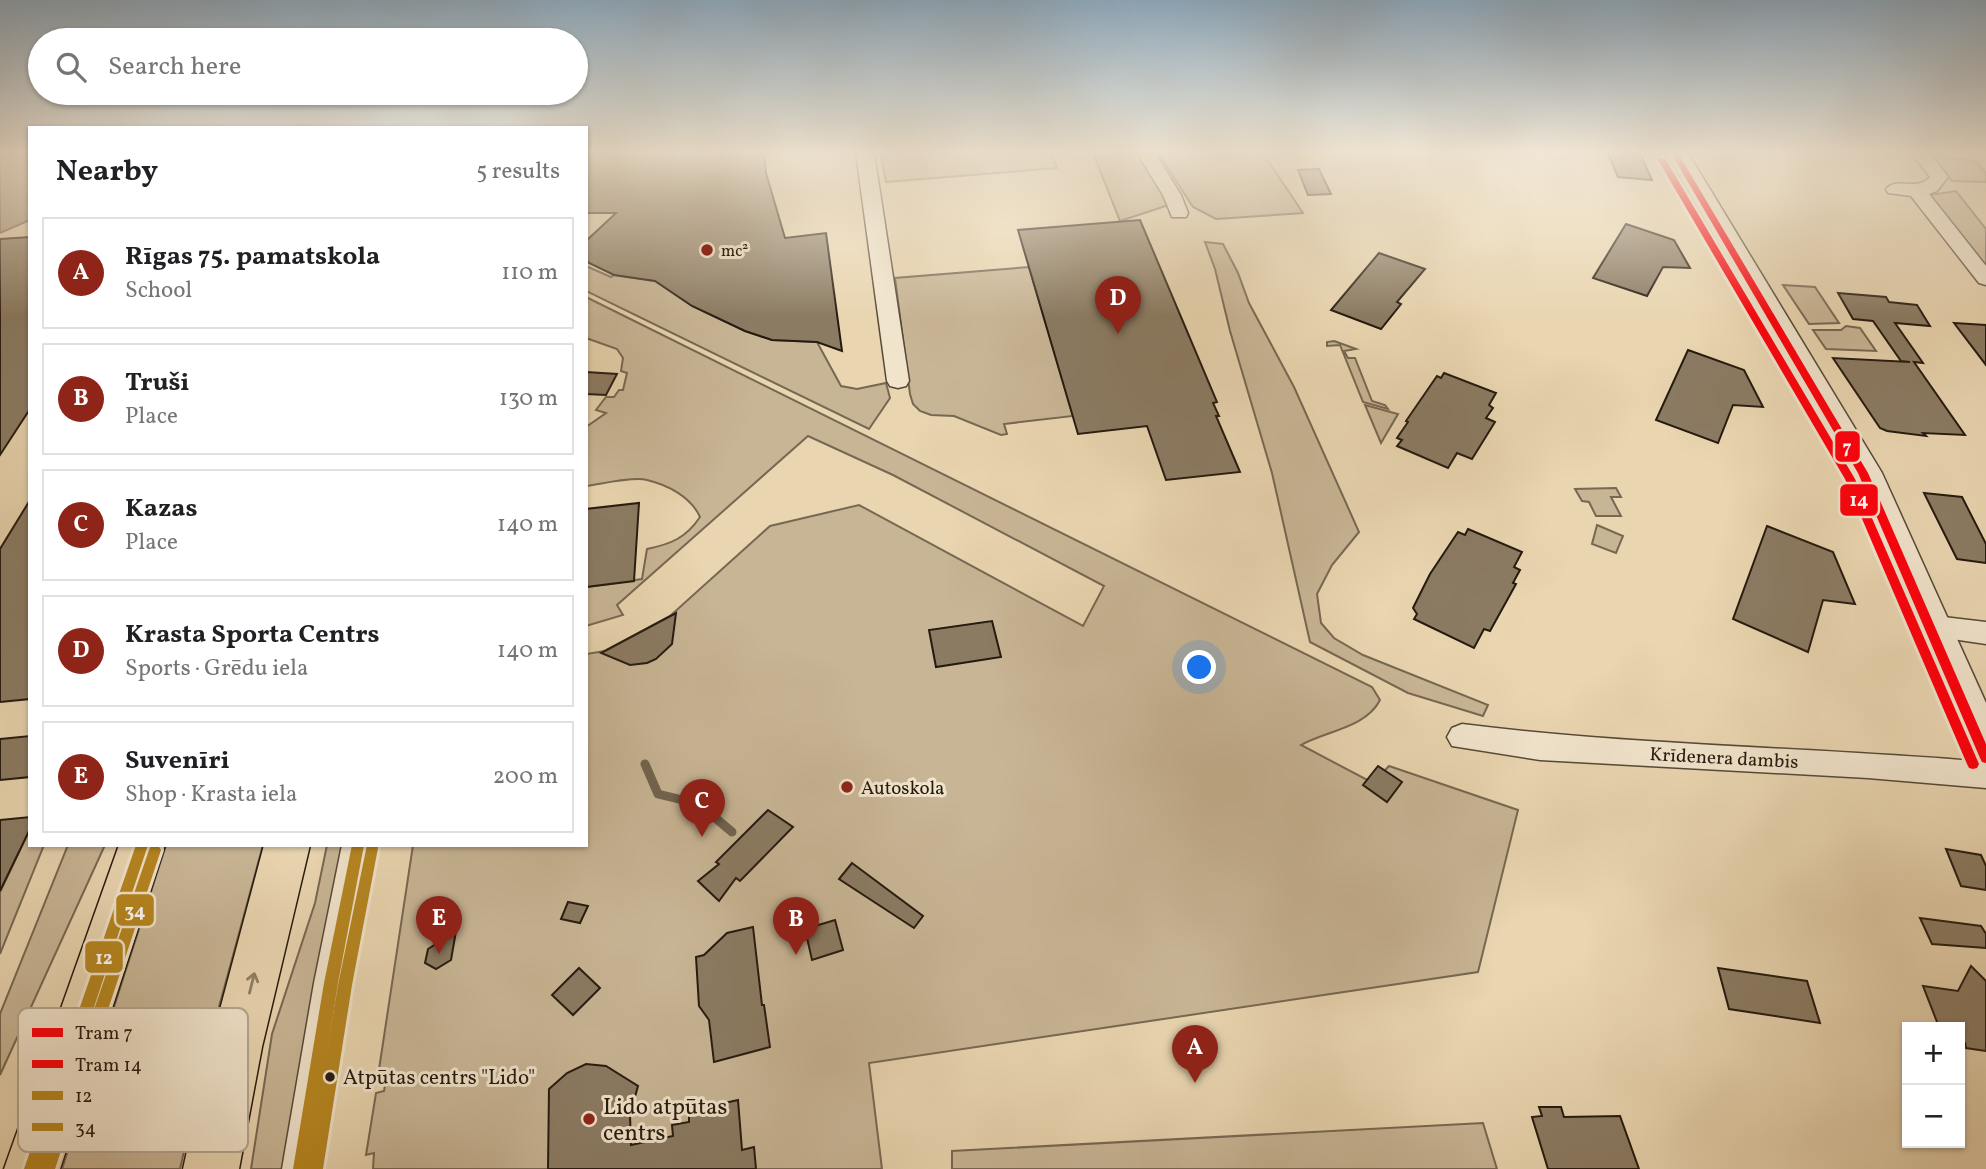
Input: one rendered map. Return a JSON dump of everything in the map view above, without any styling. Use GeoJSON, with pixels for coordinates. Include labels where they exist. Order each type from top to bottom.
{"type":"FeatureCollection","features":[{"type":"Feature","properties":{"kind":"highway"},"geometry":{"type":"LineString","coordinates":[[87,1008],[141,847]]}},
{"type":"Feature","properties":{"kind":"highway"},"geometry":{"type":"LineString","coordinates":[[246,1008],[286,847]]}},
{"type":"Feature","properties":{"kind":"highway"},"geometry":{"type":"LineString","coordinates":[[32,1169],[38,1152]]}},
{"type":"Feature","properties":{"kind":"street"},"geometry":{"type":"LineString","coordinates":[[873,208],[898,381]]}},
{"type":"Feature","properties":{"kind":"street"},"geometry":{"type":"LineString","coordinates":[[1178,208],[1180,213]]}},
{"type":"Feature","properties":{"kind":"street"},"geometry":{"type":"LineString","coordinates":[[1709,208],[1867,473],[1986,744]]}},
{"type":"Feature","properties":{"kind":"street"},"geometry":{"type":"LineString","coordinates":[[1930,208],[1986,279]]}},
{"type":"Feature","properties":{"kind":"street"},"geometry":{"type":"LineString","coordinates":[[1935,627],[1986,633]]}},
{"type":"Feature","properties":{"kind":"street","name":"Krīdenera dambis"},"geometry":{"type":"LineString","coordinates":[[1462,737],[1540,747],[1868,765],[1986,775]]}},
{"type":"Feature","properties":{"kind":"street"},"geometry":{"type":"LineString","coordinates":[[301,1169],[331,983],[358,847]]}},
{"type":"Feature","properties":{"kind":"shaded area"},"geometry":{"type":"Polygon","coordinates":[[[0,208],[28,208],[28,221],[0,233],[0,208]]]}},
{"type":"Feature","properties":{"kind":"shaded area"},"geometry":{"type":"Polygon","coordinates":[[[1115,208],[1161,208],[1120,221],[1115,208]]]}},
{"type":"Feature","properties":{"kind":"shaded area"},"geometry":{"type":"Polygon","coordinates":[[[1194,208],[1299,208],[1303,213],[1216,219],[1194,208]]]}},
{"type":"Feature","properties":{"kind":"shaded area"},"geometry":{"type":"Polygon","coordinates":[[[1939,208],[1969,208],[1986,229],[1986,270],[1939,208]]]}},
{"type":"Feature","properties":{"kind":"shaded area"},"geometry":{"type":"Polygon","coordinates":[[[1205,242],[1223,244],[1249,303],[1294,387],[1359,532],[1332,565],[1317,594],[1321,623],[1334,638],[1363,655],[1488,705],[1483,716],[1408,693],[1310,642],[1272,473],[1205,242]]]}},
{"type":"Feature","properties":{"kind":"shaded area"},"geometry":{"type":"Polygon","coordinates":[[[588,267],[611,277],[614,275],[655,281],[692,306],[745,331],[772,340],[817,342],[841,386],[857,389],[886,383],[890,398],[869,429],[588,292],[588,267]]]}},
{"type":"Feature","properties":{"kind":"shaded area"},"geometry":{"type":"Polygon","coordinates":[[[1029,267],[1073,416],[1004,424],[1007,434],[1001,435],[954,416],[931,415],[920,411],[913,404],[910,394],[895,278],[1029,267]]]}},
{"type":"Feature","properties":{"kind":"shaded area"},"geometry":{"type":"Polygon","coordinates":[[[1783,285],[1815,287],[1839,323],[1809,324],[1783,285]]]}},
{"type":"Feature","properties":{"kind":"shaded area","name":"Lido atpūtas centrs"},"geometry":{"type":"Polygon","coordinates":[[[588,298],[1372,687],[1380,700],[1365,717],[1301,745],[1373,783],[1389,766],[1518,810],[1478,972],[869,1063],[882,1169],[373,1169],[374,1153],[366,1155],[376,1093],[384,1091],[386,1080],[378,1076],[413,847],[588,847],[588,654],[605,651],[670,616],[770,526],[859,505],[1083,626],[1104,586],[893,475],[808,436],[617,605],[623,615],[588,625],[588,587],[642,579],[647,549],[677,539],[700,517],[691,503],[678,493],[647,480],[588,486],[588,426],[606,413],[596,410],[606,397],[614,397],[619,390],[623,390],[627,373],[621,371],[623,358],[617,349],[588,339],[588,298]]]}},
{"type":"Feature","properties":{"kind":"shaded area"},"geometry":{"type":"Polygon","coordinates":[[[1846,326],[1860,328],[1876,351],[1826,349],[1813,330],[1841,330],[1846,326]]]}},
{"type":"Feature","properties":{"kind":"shaded area"},"geometry":{"type":"Polygon","coordinates":[[[1334,341],[1356,349],[1344,351],[1348,358],[1355,358],[1372,401],[1385,405],[1388,409],[1363,402],[1340,345],[1327,346],[1327,342],[1334,341]]]}},
{"type":"Feature","properties":{"kind":"shaded area"},"geometry":{"type":"Polygon","coordinates":[[[1365,405],[1398,414],[1381,443],[1365,405]]]}},
{"type":"Feature","properties":{"kind":"shaded area"},"geometry":{"type":"Polygon","coordinates":[[[1616,488],[1621,497],[1611,497],[1621,516],[1596,516],[1589,502],[1582,501],[1575,489],[1616,488]]]}},
{"type":"Feature","properties":{"kind":"shaded area"},"geometry":{"type":"Polygon","coordinates":[[[1597,525],[1623,536],[1616,553],[1592,544],[1597,525]]]}},
{"type":"Feature","properties":{"kind":"shaded area"},"geometry":{"type":"Polygon","coordinates":[[[28,833],[28,847],[43,847],[0,954],[0,892],[28,833]]]}},
{"type":"Feature","properties":{"kind":"shaded area"},"geometry":{"type":"Polygon","coordinates":[[[67,847],[104,847],[31,1008],[18,1008],[18,1036],[0,1075],[0,1014],[67,847]]]}},
{"type":"Feature","properties":{"kind":"shaded area"},"geometry":{"type":"Polygon","coordinates":[[[165,847],[262,847],[219,1008],[114,1008],[165,847]]]}},
{"type":"Feature","properties":{"kind":"shaded area"},"geometry":{"type":"Polygon","coordinates":[[[327,847],[344,847],[284,1169],[251,1169],[272,1034],[315,903],[327,847]]]}},
{"type":"Feature","properties":{"kind":"shaded area"},"geometry":{"type":"Polygon","coordinates":[[[1483,1123],[1497,1169],[952,1169],[952,1151],[1483,1123]]]}},
{"type":"Feature","properties":{"kind":"shaded area"},"geometry":{"type":"Polygon","coordinates":[[[67,1152],[184,1152],[180,1169],[62,1169],[67,1152]]]}},
{"type":"Feature","properties":{"kind":"building","name":"mc²"},"geometry":{"type":"Polygon","coordinates":[[[588,208],[776,208],[785,238],[826,233],[842,351],[817,342],[772,340],[745,331],[692,306],[655,281],[614,275],[589,263],[588,239],[616,213],[588,213],[588,208]]]}},
{"type":"Feature","properties":{"kind":"building"},"geometry":{"type":"Polygon","coordinates":[[[1140,220],[1217,402],[1213,403],[1219,416],[1216,416],[1240,472],[1166,480],[1147,426],[1078,434],[1018,230],[1140,220]]]}},
{"type":"Feature","properties":{"kind":"building"},"geometry":{"type":"Polygon","coordinates":[[[1626,224],[1674,240],[1690,268],[1663,267],[1647,296],[1593,278],[1626,224]]]}},
{"type":"Feature","properties":{"kind":"building"},"geometry":{"type":"Polygon","coordinates":[[[28,237],[28,412],[0,455],[0,239],[28,237]]]}},
{"type":"Feature","properties":{"kind":"building"},"geometry":{"type":"Polygon","coordinates":[[[1379,253],[1425,269],[1397,302],[1401,304],[1381,329],[1331,310],[1379,253]]]}},
{"type":"Feature","properties":{"kind":"building"},"geometry":{"type":"Polygon","coordinates":[[[1838,293],[1886,297],[1889,302],[1917,305],[1930,326],[1895,323],[1923,363],[1914,362],[1965,435],[1923,433],[1926,436],[1880,428],[1833,358],[1910,362],[1901,361],[1873,321],[1853,319],[1838,293]]]}},
{"type":"Feature","properties":{"kind":"building"},"geometry":{"type":"Polygon","coordinates":[[[1954,323],[1986,325],[1986,365],[1954,323]]]}},
{"type":"Feature","properties":{"kind":"building"},"geometry":{"type":"Polygon","coordinates":[[[1688,350],[1744,370],[1763,407],[1733,405],[1718,443],[1656,420],[1688,350]]]}},
{"type":"Feature","properties":{"kind":"building"},"geometry":{"type":"Polygon","coordinates":[[[588,372],[617,374],[606,395],[588,394],[588,372]]]}},
{"type":"Feature","properties":{"kind":"building"},"geometry":{"type":"Polygon","coordinates":[[[1444,373],[1496,393],[1489,405],[1493,408],[1486,418],[1495,422],[1472,459],[1457,453],[1448,468],[1397,446],[1402,440],[1397,438],[1408,422],[1406,421],[1437,376],[1441,378],[1444,373]]]}},
{"type":"Feature","properties":{"kind":"building"},"geometry":{"type":"Polygon","coordinates":[[[1924,493],[1962,497],[1986,544],[1986,563],[1957,559],[1924,493]]]}},
{"type":"Feature","properties":{"kind":"building"},"geometry":{"type":"Polygon","coordinates":[[[28,503],[28,699],[0,702],[0,549],[28,503]]]}},
{"type":"Feature","properties":{"kind":"building"},"geometry":{"type":"Polygon","coordinates":[[[639,503],[634,581],[588,587],[588,509],[639,503]]]}},
{"type":"Feature","properties":{"kind":"building"},"geometry":{"type":"Polygon","coordinates":[[[1767,526],[1833,552],[1855,604],[1823,600],[1808,652],[1733,619],[1767,526]]]}},
{"type":"Feature","properties":{"kind":"building"},"geometry":{"type":"Polygon","coordinates":[[[1468,529],[1522,552],[1514,567],[1520,570],[1513,583],[1516,584],[1490,631],[1484,629],[1474,648],[1414,619],[1417,614],[1413,608],[1430,574],[1458,532],[1465,535],[1468,529]]]}},
{"type":"Feature","properties":{"kind":"building"},"geometry":{"type":"Polygon","coordinates":[[[676,613],[672,644],[656,659],[630,665],[601,653],[676,613]]]}},
{"type":"Feature","properties":{"kind":"building"},"geometry":{"type":"Polygon","coordinates":[[[992,621],[1001,657],[936,667],[929,630],[992,621]]]}},
{"type":"Feature","properties":{"kind":"building"},"geometry":{"type":"Polygon","coordinates":[[[28,736],[28,777],[0,780],[0,739],[28,736]]]}},
{"type":"Feature","properties":{"kind":"building"},"geometry":{"type":"Polygon","coordinates":[[[1378,766],[1402,782],[1387,802],[1363,785],[1378,766]]]}},
{"type":"Feature","properties":{"kind":"building"},"geometry":{"type":"Polygon","coordinates":[[[768,810],[793,827],[740,881],[736,878],[719,901],[698,881],[719,864],[716,862],[768,810]]]}},
{"type":"Feature","properties":{"kind":"building"},"geometry":{"type":"Polygon","coordinates":[[[28,817],[28,833],[0,891],[0,820],[28,817]]]}},
{"type":"Feature","properties":{"kind":"building"},"geometry":{"type":"Polygon","coordinates":[[[1946,849],[1981,855],[1986,866],[1986,890],[1961,886],[1946,849]]]}},
{"type":"Feature","properties":{"kind":"building"},"geometry":{"type":"Polygon","coordinates":[[[852,863],[923,916],[914,928],[839,879],[852,863]]]}},
{"type":"Feature","properties":{"kind":"building"},"geometry":{"type":"Polygon","coordinates":[[[568,902],[588,906],[580,923],[561,919],[568,902]]]}},
{"type":"Feature","properties":{"kind":"building"},"geometry":{"type":"Polygon","coordinates":[[[1920,918],[1981,926],[1986,934],[1986,948],[1932,944],[1920,918]]]}},
{"type":"Feature","properties":{"kind":"building"},"geometry":{"type":"Polygon","coordinates":[[[835,920],[843,950],[812,960],[805,929],[835,920]]]}},
{"type":"Feature","properties":{"kind":"building"},"geometry":{"type":"Polygon","coordinates":[[[753,927],[770,1047],[714,1062],[709,1020],[699,1006],[696,957],[704,955],[727,933],[753,927]]]}},
{"type":"Feature","properties":{"kind":"building"},"geometry":{"type":"Polygon","coordinates":[[[456,931],[451,960],[436,969],[425,963],[428,949],[456,931]]]}},
{"type":"Feature","properties":{"kind":"building"},"geometry":{"type":"Polygon","coordinates":[[[1971,966],[1986,981],[1986,1051],[1966,1048],[1965,1022],[1937,1022],[1923,986],[1958,991],[1971,966]]]}},
{"type":"Feature","properties":{"kind":"building"},"geometry":{"type":"Polygon","coordinates":[[[579,968],[600,988],[573,1015],[552,995],[579,968]]]}},
{"type":"Feature","properties":{"kind":"building"},"geometry":{"type":"Polygon","coordinates":[[[1718,968],[1807,981],[1820,1023],[1729,1009],[1718,968]]]}},
{"type":"Feature","properties":{"kind":"building","name":"Lido atpūtas centrs"},"geometry":{"type":"Polygon","coordinates":[[[586,1064],[606,1066],[638,1086],[630,1115],[631,1145],[673,1136],[672,1125],[689,1122],[689,1111],[738,1100],[742,1150],[754,1147],[756,1169],[548,1169],[549,1089],[567,1073],[586,1064]]]}},
{"type":"Feature","properties":{"kind":"building"},"geometry":{"type":"Polygon","coordinates":[[[1539,1107],[1561,1107],[1564,1117],[1620,1116],[1639,1169],[1548,1169],[1532,1117],[1542,1116],[1539,1107]]]}},
{"type":"Feature","properties":{"kind":"waterway"},"geometry":{"type":"LineString","coordinates":[[645,764],[658,794],[699,804],[732,832]]}},
{"type":"Feature","properties":{"kind":"tram line","name":"14"},"geometry":{"type":"LineString","coordinates":[[1690,208],[1850,479],[1973,764]]}},
{"type":"Feature","properties":{"kind":"tram line","name":"7"},"geometry":{"type":"LineString","coordinates":[[1706,208],[1863,473],[1986,758]]}},
{"type":"Feature","properties":{"kind":"transit line","name":"12"},"geometry":{"type":"LineString","coordinates":[[87,1008],[141,847]]}},
{"type":"Feature","properties":{"kind":"transit line","name":"12"},"geometry":{"type":"LineString","coordinates":[[301,1169],[331,983],[358,847]]}},
{"type":"Feature","properties":{"kind":"transit line","name":"34"},"geometry":{"type":"LineString","coordinates":[[315,1169],[345,985],[372,848]]}},
{"type":"Feature","properties":{"kind":"transit line","name":"34"},"geometry":{"type":"LineString","coordinates":[[102,1008],[155,850]]}},
{"type":"Feature","properties":{"kind":"transit line","name":"12"},"geometry":{"type":"LineString","coordinates":[[32,1169],[38,1152]]}},
{"type":"Feature","properties":{"kind":"transit line","name":"34"},"geometry":{"type":"LineString","coordinates":[[47,1169],[53,1152]]}},
{"type":"Feature","properties":{"kind":"place","name":"mc²"},"geometry":{"type":"Point","coordinates":[707,250]}},
{"type":"Feature","properties":{"kind":"place","name":"Krasta Sporta Centrs"},"geometry":{"type":"Point","coordinates":[1118,334]}},
{"type":"Feature","properties":{"kind":"place","name":"Autoskola"},"geometry":{"type":"Point","coordinates":[847,787]}},
{"type":"Feature","properties":{"kind":"place","name":"Kazas"},"geometry":{"type":"Point","coordinates":[702,837]}},
{"type":"Feature","properties":{"kind":"place","name":"Suvenīri"},"geometry":{"type":"Point","coordinates":[439,954]}},
{"type":"Feature","properties":{"kind":"place","name":"Truši"},"geometry":{"type":"Point","coordinates":[796,955]}},
{"type":"Feature","properties":{"kind":"place","name":"Atpūtas centrs \"Lido\""},"geometry":{"type":"Point","coordinates":[330,1077]}},
{"type":"Feature","properties":{"kind":"place","name":"Rīgas 75. pamatskola"},"geometry":{"type":"Point","coordinates":[1195,1083]}},
{"type":"Feature","properties":{"kind":"place","name":"Lido atpūtas centrs"},"geometry":{"type":"Point","coordinates":[589,1119]}}]}
